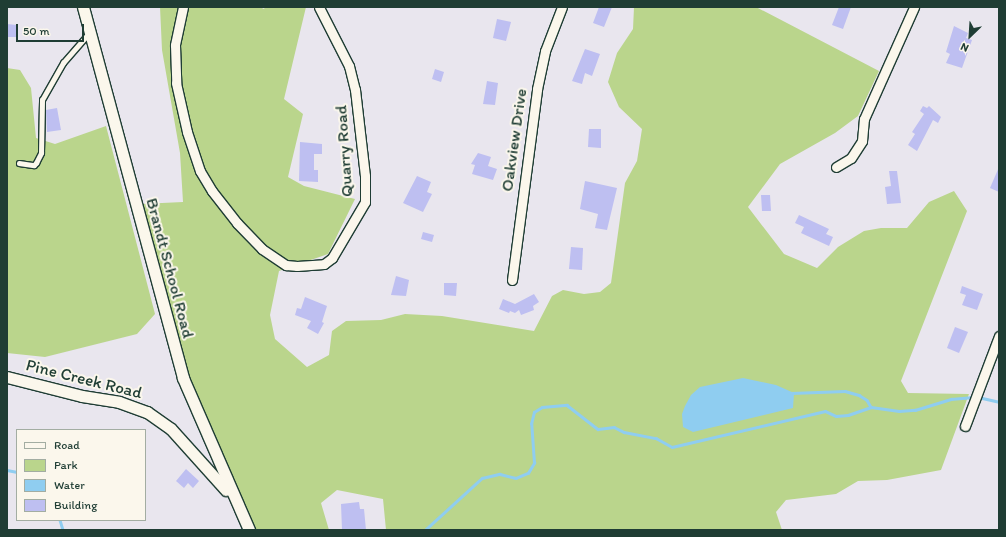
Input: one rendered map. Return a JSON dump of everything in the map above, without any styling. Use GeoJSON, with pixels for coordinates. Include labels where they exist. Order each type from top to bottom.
{"type":"FeatureCollection","features":[{"type":"Feature","properties":{"kind":"street","name":"Brandt School Road"},"geometry":{"type":"LineString","coordinates":[[83,7],[183,378],[249,530]]}},
{"type":"Feature","properties":{"kind":"street","name":"Quarry Road"},"geometry":{"type":"LineString","coordinates":[[183,7],[176,45],[176,83],[186,132],[200,171],[212,191],[232,218],[262,249],[286,265],[297,266],[324,264],[332,258],[365,202],[365,176],[355,90],[349,66],[319,7]]}},
{"type":"Feature","properties":{"kind":"street","name":"Oakview Drive"},"geometry":{"type":"LineString","coordinates":[[512,280],[537,89],[545,51],[562,7]]}},
{"type":"Feature","properties":{"kind":"street"},"geometry":{"type":"LineString","coordinates":[[836,167],[851,158],[862,141],[864,119],[914,7]]}},
{"type":"Feature","properties":{"kind":"street"},"geometry":{"type":"LineString","coordinates":[[964,426],[999,336]]}},
{"type":"Feature","properties":{"kind":"street","name":"Pine Creek Road"},"geometry":{"type":"LineString","coordinates":[[7,377],[82,396],[119,402],[146,412],[172,430],[236,502]]}},
{"type":"Feature","properties":{"kind":"lane"},"geometry":{"type":"LineString","coordinates":[[19,163],[34,165],[36,163],[41,153],[42,100],[63,63],[90,31]]}},
{"type":"Feature","properties":{"kind":"green space"},"geometry":{"type":"Polygon","coordinates":[[[160,7],[260,7],[264,9],[265,7],[306,7],[284,99],[303,114],[288,177],[304,186],[355,199],[328,254],[279,271],[270,315],[275,339],[307,367],[329,355],[332,331],[346,321],[381,320],[405,314],[442,316],[534,331],[552,296],[563,290],[584,294],[600,292],[611,283],[625,183],[637,161],[642,129],[619,107],[608,82],[617,53],[633,29],[634,7],[756,7],[879,71],[858,116],[835,133],[780,164],[748,207],[784,254],[817,268],[838,247],[864,231],[881,228],[907,228],[929,202],[954,191],[967,211],[901,381],[908,393],[969,394],[941,470],[887,480],[858,481],[836,494],[786,500],[776,512],[782,530],[386,530],[383,499],[337,490],[321,503],[329,530],[256,530],[192,386],[141,204],[183,202],[180,153],[162,50],[160,7]]]}},
{"type":"Feature","properties":{"kind":"green space"},"geometry":{"type":"Polygon","coordinates":[[[7,68],[20,70],[31,88],[36,138],[55,144],[106,126],[155,314],[137,334],[45,357],[7,353],[7,68]]]}},
{"type":"Feature","properties":{"kind":"water"},"geometry":{"type":"Polygon","coordinates":[[[743,378],[776,385],[794,393],[793,408],[693,432],[683,427],[682,414],[685,406],[691,395],[700,387],[743,378]]]}},
{"type":"Feature","properties":{"kind":"building"},"geometry":{"type":"Polygon","coordinates":[[[599,7],[612,7],[604,27],[593,23],[599,7]]]}},
{"type":"Feature","properties":{"kind":"building"},"geometry":{"type":"Polygon","coordinates":[[[839,7],[851,7],[843,29],[832,25],[839,7]]]}},
{"type":"Feature","properties":{"kind":"building"},"geometry":{"type":"Polygon","coordinates":[[[497,19],[511,22],[506,41],[493,38],[497,19]]]}},
{"type":"Feature","properties":{"kind":"building"},"geometry":{"type":"Polygon","coordinates":[[[7,24],[17,25],[17,37],[7,37],[7,24]]]}},
{"type":"Feature","properties":{"kind":"building"},"geometry":{"type":"Polygon","coordinates":[[[954,26],[968,33],[966,38],[972,40],[962,68],[946,63],[950,54],[946,52],[954,26]]]}},
{"type":"Feature","properties":{"kind":"building"},"geometry":{"type":"Polygon","coordinates":[[[585,49],[600,54],[592,76],[585,73],[582,84],[572,81],[585,49]]]}},
{"type":"Feature","properties":{"kind":"building"},"geometry":{"type":"Polygon","coordinates":[[[435,69],[444,72],[441,82],[432,79],[435,69]]]}},
{"type":"Feature","properties":{"kind":"building"},"geometry":{"type":"Polygon","coordinates":[[[487,81],[498,83],[495,105],[483,104],[487,81]]]}},
{"type":"Feature","properties":{"kind":"building"},"geometry":{"type":"Polygon","coordinates":[[[923,106],[927,108],[929,106],[941,117],[938,123],[933,120],[917,151],[908,145],[915,134],[912,132],[924,114],[920,111],[923,106]]]}},
{"type":"Feature","properties":{"kind":"building"},"geometry":{"type":"Polygon","coordinates":[[[57,108],[61,130],[47,132],[46,110],[57,108]]]}},
{"type":"Feature","properties":{"kind":"building"},"geometry":{"type":"Polygon","coordinates":[[[589,129],[601,129],[601,148],[588,147],[589,129]]]}},
{"type":"Feature","properties":{"kind":"building"},"geometry":{"type":"Polygon","coordinates":[[[300,142],[322,144],[322,154],[314,154],[314,170],[318,170],[318,182],[299,181],[300,142]]]}},
{"type":"Feature","properties":{"kind":"building"},"geometry":{"type":"Polygon","coordinates":[[[478,153],[491,157],[488,166],[497,169],[493,180],[472,174],[475,165],[471,164],[478,153]]]}},
{"type":"Feature","properties":{"kind":"building"},"geometry":{"type":"Polygon","coordinates":[[[999,167],[999,192],[990,188],[999,167]]]}},
{"type":"Feature","properties":{"kind":"building"},"geometry":{"type":"Polygon","coordinates":[[[889,171],[897,171],[901,203],[887,204],[885,187],[891,186],[889,171]]]}},
{"type":"Feature","properties":{"kind":"building"},"geometry":{"type":"Polygon","coordinates":[[[417,176],[431,182],[427,192],[432,194],[423,212],[403,203],[417,176]]]}},
{"type":"Feature","properties":{"kind":"building"},"geometry":{"type":"Polygon","coordinates":[[[585,181],[617,188],[607,230],[595,228],[598,214],[580,209],[585,181]]]}},
{"type":"Feature","properties":{"kind":"building"},"geometry":{"type":"Polygon","coordinates":[[[761,195],[770,195],[771,211],[762,211],[761,195]]]}},
{"type":"Feature","properties":{"kind":"building"},"geometry":{"type":"Polygon","coordinates":[[[799,215],[829,229],[826,234],[833,237],[829,246],[801,233],[804,227],[795,223],[799,215]]]}},
{"type":"Feature","properties":{"kind":"building"},"geometry":{"type":"Polygon","coordinates":[[[423,232],[434,235],[432,242],[421,239],[423,232]]]}},
{"type":"Feature","properties":{"kind":"building"},"geometry":{"type":"Polygon","coordinates":[[[571,247],[583,248],[582,270],[569,269],[571,247]]]}},
{"type":"Feature","properties":{"kind":"building"},"geometry":{"type":"Polygon","coordinates":[[[396,276],[409,280],[406,296],[391,295],[396,276]]]}},
{"type":"Feature","properties":{"kind":"building"},"geometry":{"type":"Polygon","coordinates":[[[444,283],[457,283],[456,296],[444,295],[444,283]]]}},
{"type":"Feature","properties":{"kind":"building"},"geometry":{"type":"Polygon","coordinates":[[[962,286],[983,294],[977,310],[962,305],[966,295],[960,293],[962,286]]]}},
{"type":"Feature","properties":{"kind":"building"},"geometry":{"type":"Polygon","coordinates":[[[534,294],[539,302],[533,306],[534,310],[521,315],[519,310],[515,313],[510,311],[509,313],[499,309],[503,299],[515,304],[534,294]]]}},
{"type":"Feature","properties":{"kind":"building"},"geometry":{"type":"Polygon","coordinates":[[[305,297],[327,306],[322,322],[324,323],[318,334],[307,328],[311,321],[295,315],[297,308],[301,309],[305,297]]]}},
{"type":"Feature","properties":{"kind":"building"},"geometry":{"type":"Polygon","coordinates":[[[955,327],[968,332],[959,353],[947,348],[955,327]]]}},
{"type":"Feature","properties":{"kind":"building"},"geometry":{"type":"Polygon","coordinates":[[[186,469],[199,481],[193,488],[188,483],[184,488],[176,481],[186,469]]]}},
{"type":"Feature","properties":{"kind":"building"},"geometry":{"type":"Polygon","coordinates":[[[359,502],[360,509],[364,509],[366,530],[342,530],[341,504],[359,502]]]}},
{"type":"Feature","properties":{"kind":"waterway"},"geometry":{"type":"LineString","coordinates":[[791,393],[845,391],[859,395],[867,400],[871,407]]}},
{"type":"Feature","properties":{"kind":"waterway"},"geometry":{"type":"LineString","coordinates":[[425,530],[482,478],[500,474],[516,478],[528,473],[534,463],[531,424],[534,412],[542,407],[567,405],[598,429],[614,427],[624,432],[656,438],[672,447],[825,411],[836,416],[848,415],[871,407],[899,411],[915,410],[951,399],[973,397]]}},
{"type":"Feature","properties":{"kind":"waterway"},"geometry":{"type":"LineString","coordinates":[[978,397],[999,402]]}},
{"type":"Feature","properties":{"kind":"waterway"},"geometry":{"type":"LineString","coordinates":[[7,470],[16,472]]}},
{"type":"Feature","properties":{"kind":"waterway"},"geometry":{"type":"LineString","coordinates":[[60,521],[63,530]]}}]}
